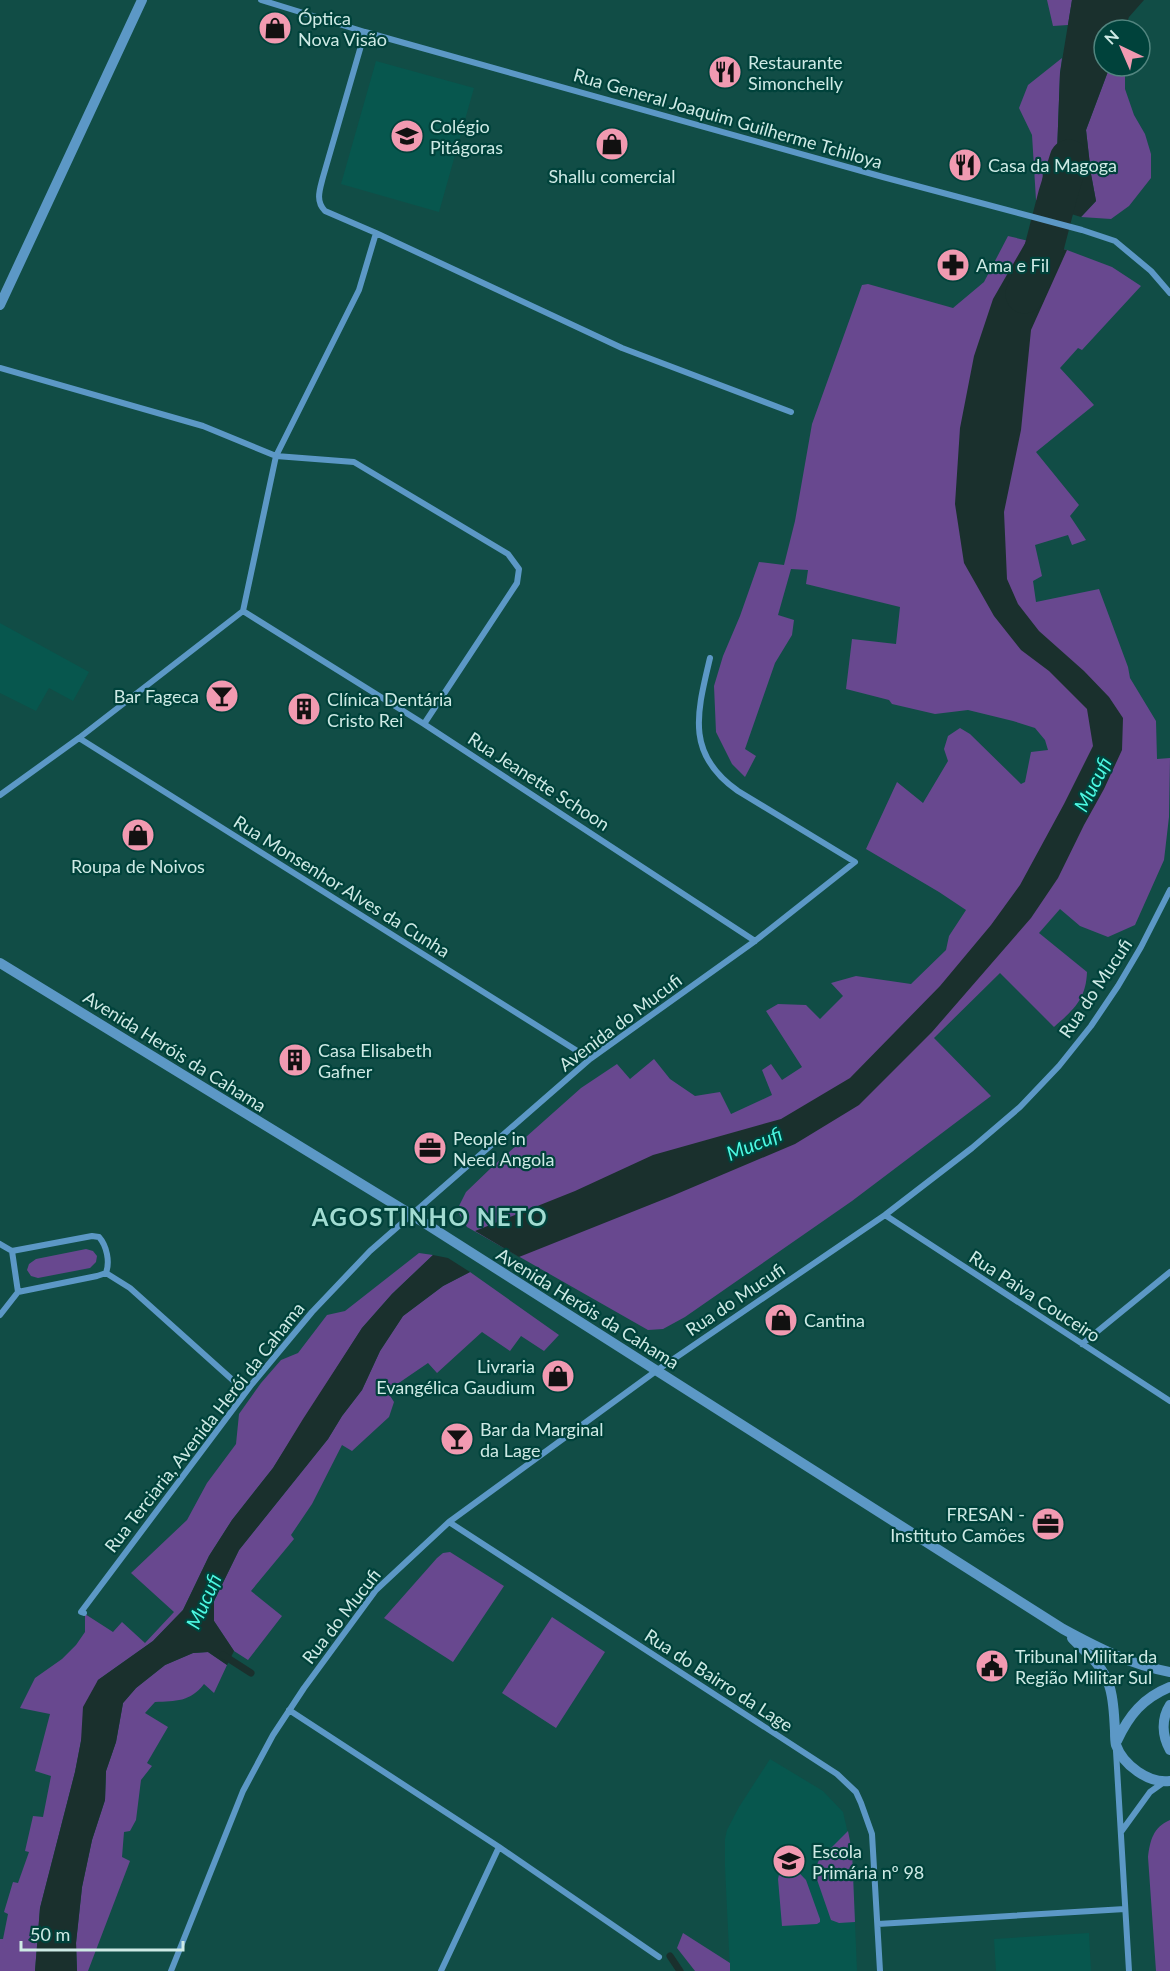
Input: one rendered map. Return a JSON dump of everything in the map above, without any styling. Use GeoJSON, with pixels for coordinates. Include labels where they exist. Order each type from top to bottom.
{"type":"FeatureCollection","features":[{"type":"Feature","properties":{"kind":"street"},"geometry":{"type":"LineString","coordinates":[[0,305],[142,0]]}},
{"type":"Feature","properties":{"kind":"street","name":"Rua General Joaquim Guilherme Tchiloya"},"geometry":{"type":"LineString","coordinates":[[261,0],[365,32],[883,177],[1082,230],[1115,241],[1151,271],[1170,293]]}},
{"type":"Feature","properties":{"kind":"street"},"geometry":{"type":"LineString","coordinates":[[365,32],[318,198],[320,206],[325,211],[622,348],[791,412]]}},
{"type":"Feature","properties":{"kind":"street"},"geometry":{"type":"LineString","coordinates":[[0,795],[79,738],[243,611],[276,456],[359,290],[376,233]]}},
{"type":"Feature","properties":{"kind":"street"},"geometry":{"type":"LineString","coordinates":[[0,368],[203,426],[276,456],[354,462],[508,554],[519,568],[517,582],[424,724]]}},
{"type":"Feature","properties":{"kind":"street","name":"Rua Jeanette Schoon"},"geometry":{"type":"LineString","coordinates":[[243,611],[424,724],[755,941]]}},
{"type":"Feature","properties":{"kind":"street","name":"Avenida do Mucufi"},"geometry":{"type":"LineString","coordinates":[[412,1215],[590,1059],[755,941],[855,862],[738,791],[724,781],[711,767],[701,747],[698,727],[702,692],[710,658]]}},
{"type":"Feature","properties":{"kind":"street","name":"Rua Monsenhor Alves da Cunha"},"geometry":{"type":"LineString","coordinates":[[79,738],[590,1059]]}},
{"type":"Feature","properties":{"kind":"street","name":"Rua do Mucufi"},"geometry":{"type":"LineString","coordinates":[[171,1971],[243,1791],[289,1710],[376,1590],[449,1522],[657,1371],[885,1215],[972,1148],[1020,1107],[1059,1066],[1091,1026],[1118,986],[1160,913],[1170,890]]}},
{"type":"Feature","properties":{"kind":"street","name":"Avenida Heróis da Cahama"},"geometry":{"type":"LineString","coordinates":[[0,963],[412,1215],[1063,1629],[1104,1651],[1140,1666],[1170,1672]]}},
{"type":"Feature","properties":{"kind":"street","name":"Rua Terciaria, Avenida Herói da Cahama"},"geometry":{"type":"LineString","coordinates":[[84,1613],[81,1612],[246,1392],[312,1312],[370,1251],[412,1215]]}},
{"type":"Feature","properties":{"kind":"street","name":"Rua Paiva Couceiro"},"geometry":{"type":"LineString","coordinates":[[885,1215],[1170,1401]]}},
{"type":"Feature","properties":{"kind":"street"},"geometry":{"type":"LineString","coordinates":[[0,1244],[12,1251],[92,1236],[99,1237],[104,1242],[109,1266],[106,1273]]}},
{"type":"Feature","properties":{"kind":"street"},"geometry":{"type":"LineString","coordinates":[[12,1251],[18,1292]]}},
{"type":"Feature","properties":{"kind":"street"},"geometry":{"type":"LineString","coordinates":[[1082,1344],[1170,1272]]}},
{"type":"Feature","properties":{"kind":"street"},"geometry":{"type":"LineString","coordinates":[[0,1315],[18,1292],[106,1273],[130,1288],[246,1392]]}},
{"type":"Feature","properties":{"kind":"street","name":"Rua do Bairro da Lage"},"geometry":{"type":"LineString","coordinates":[[449,1522],[849,1784],[861,1803],[872,1834],[880,1971]]}},
{"type":"Feature","properties":{"kind":"street","name":"Avenida Heróis da Cahama"},"geometry":{"type":"LineString","coordinates":[[1063,1629],[1098,1665],[1109,1684],[1116,1744]]}},
{"type":"Feature","properties":{"kind":"street"},"geometry":{"type":"LineString","coordinates":[[1129,1971],[1116,1744],[1126,1721],[1141,1703],[1156,1692],[1170,1687]]}},
{"type":"Feature","properties":{"kind":"street"},"geometry":{"type":"LineString","coordinates":[[1170,1705],[1162,1727],[1166,1744],[1170,1750]]}},
{"type":"Feature","properties":{"kind":"street"},"geometry":{"type":"LineString","coordinates":[[289,1710],[499,1847],[659,1957]]}},
{"type":"Feature","properties":{"kind":"street"},"geometry":{"type":"LineString","coordinates":[[1116,1744],[1127,1762],[1144,1777],[1167,1781]]}},
{"type":"Feature","properties":{"kind":"street"},"geometry":{"type":"LineString","coordinates":[[1120,1832],[1150,1792],[1167,1781]]}},
{"type":"Feature","properties":{"kind":"street"},"geometry":{"type":"LineString","coordinates":[[441,1971],[499,1847]]}},
{"type":"Feature","properties":{"kind":"street"},"geometry":{"type":"LineString","coordinates":[[878,1924],[1125,1910]]}},
{"type":"Feature","properties":{"kind":"shaded area"},"geometry":{"type":"Polygon","coordinates":[[[1047,0],[1072,0],[1068,25],[1053,26],[1047,0]]]}},
{"type":"Feature","properties":{"kind":"shaded area"},"geometry":{"type":"Polygon","coordinates":[[[1062,58],[1057,153],[1043,169],[1042,205],[1036,200],[1032,135],[1019,108],[1028,85],[1062,58]]]}},
{"type":"Feature","properties":{"kind":"shaded area","name":"Colégio Pitágoras"},"geometry":{"type":"Polygon","coordinates":[[[376,61],[474,88],[439,212],[341,184],[376,61]]]}},
{"type":"Feature","properties":{"kind":"shaded area"},"geometry":{"type":"Polygon","coordinates":[[[1106,78],[1125,78],[1125,89],[1134,115],[1145,134],[1151,154],[1151,178],[1129,206],[1111,219],[1081,217],[1096,201],[1086,130],[1106,78]]]}},
{"type":"Feature","properties":{"kind":"shaded area"},"geometry":{"type":"Polygon","coordinates":[[[1008,236],[1067,250],[1112,267],[1141,286],[1082,350],[1078,348],[1060,368],[1094,405],[1036,452],[1079,505],[1070,516],[1086,540],[1072,545],[1068,535],[1035,545],[1042,576],[1033,581],[1036,602],[1099,589],[1130,678],[1156,721],[1157,759],[1170,758],[1169,817],[1164,860],[1135,925],[1108,937],[1080,926],[1060,909],[1039,933],[1087,972],[1084,990],[1077,1004],[1054,1027],[1000,973],[934,1038],[991,1096],[852,1201],[685,1317],[663,1329],[648,1330],[467,1227],[457,1210],[466,1192],[491,1168],[581,1088],[617,1064],[630,1079],[654,1059],[670,1079],[695,1096],[720,1092],[731,1114],[772,1095],[762,1070],[771,1064],[782,1080],[802,1067],[766,1011],[778,1004],[806,1005],[820,1019],[843,996],[831,983],[856,976],[911,984],[946,950],[949,936],[966,910],[866,849],[897,782],[923,803],[948,761],[944,749],[948,736],[960,728],[970,734],[1021,784],[1025,782],[1031,752],[1048,750],[1045,740],[1035,728],[968,710],[935,714],[892,704],[889,700],[846,689],[852,639],[896,644],[900,607],[806,584],[808,570],[791,569],[778,615],[794,620],[792,635],[775,663],[745,749],[756,756],[745,777],[732,764],[716,732],[714,686],[759,562],[784,565],[795,521],[812,424],[862,285],[868,284],[953,308],[984,282],[1008,236]]]}},
{"type":"Feature","properties":{"kind":"shaded area"},"geometry":{"type":"Polygon","coordinates":[[[0,623],[89,672],[73,701],[49,688],[36,711],[0,693],[0,623]]]}},
{"type":"Feature","properties":{"kind":"shaded area"},"geometry":{"type":"Polygon","coordinates":[[[86,1249],[93,1251],[97,1256],[96,1262],[90,1268],[38,1278],[31,1276],[27,1270],[29,1264],[36,1259],[86,1249]]]}},
{"type":"Feature","properties":{"kind":"shaded area"},"geometry":{"type":"Polygon","coordinates":[[[419,1253],[433,1255],[392,1294],[362,1328],[273,1468],[232,1520],[209,1556],[183,1610],[153,1641],[98,1680],[40,1908],[35,1971],[0,1971],[0,1939],[3,1939],[8,1914],[4,1912],[13,1882],[18,1883],[29,1852],[25,1851],[33,1816],[43,1817],[51,1776],[35,1771],[50,1714],[20,1708],[35,1678],[62,1659],[76,1645],[85,1632],[85,1614],[113,1632],[122,1622],[145,1643],[174,1612],[131,1573],[187,1520],[207,1483],[236,1444],[239,1414],[281,1360],[298,1353],[327,1315],[345,1311],[419,1253]]]}},
{"type":"Feature","properties":{"kind":"shaded area"},"geometry":{"type":"Polygon","coordinates":[[[470,1272],[559,1335],[544,1351],[521,1336],[510,1351],[482,1332],[437,1373],[428,1363],[387,1391],[394,1402],[389,1417],[352,1451],[342,1445],[312,1504],[291,1535],[294,1539],[251,1591],[282,1616],[248,1660],[234,1651],[214,1621],[214,1601],[239,1550],[328,1439],[362,1390],[380,1351],[403,1316],[443,1286],[470,1272]]]}},
{"type":"Feature","properties":{"kind":"shaded area"},"geometry":{"type":"Polygon","coordinates":[[[450,1552],[504,1586],[453,1662],[384,1618],[437,1558],[443,1553],[450,1552]]]}},
{"type":"Feature","properties":{"kind":"shaded area"},"geometry":{"type":"Polygon","coordinates":[[[552,1617],[605,1652],[556,1728],[502,1693],[552,1617]]]}},
{"type":"Feature","properties":{"kind":"shaded area"},"geometry":{"type":"Polygon","coordinates":[[[208,1652],[227,1665],[214,1693],[204,1684],[188,1697],[176,1701],[155,1702],[145,1713],[168,1727],[147,1763],[152,1766],[141,1780],[136,1820],[130,1831],[124,1832],[122,1857],[130,1861],[88,1971],[77,1971],[76,1943],[82,1887],[92,1840],[105,1800],[106,1771],[116,1742],[123,1703],[136,1688],[165,1665],[193,1653],[208,1652]]]}},
{"type":"Feature","properties":{"kind":"shaded area","name":"Escola Primária nº 98"},"geometry":{"type":"Polygon","coordinates":[[[770,1759],[823,1791],[843,1812],[852,1851],[857,1971],[730,1971],[725,1839],[739,1807],[770,1759]]]}},
{"type":"Feature","properties":{"kind":"shaded area"},"geometry":{"type":"Polygon","coordinates":[[[1170,1820],[1170,1971],[1156,1971],[1148,1857],[1153,1835],[1160,1826],[1170,1820]]]}},
{"type":"Feature","properties":{"kind":"shaded area"},"geometry":{"type":"Polygon","coordinates":[[[848,1831],[852,1851],[855,1922],[839,1923],[831,1920],[814,1871],[819,1860],[848,1831]]]}},
{"type":"Feature","properties":{"kind":"shaded area"},"geometry":{"type":"Polygon","coordinates":[[[783,1856],[806,1880],[820,1919],[817,1924],[782,1926],[778,1879],[783,1856]]]}},
{"type":"Feature","properties":{"kind":"shaded area"},"geometry":{"type":"Polygon","coordinates":[[[683,1933],[730,1963],[730,1971],[695,1971],[677,1948],[683,1933]]]}},
{"type":"Feature","properties":{"kind":"shaded area"},"geometry":{"type":"Polygon","coordinates":[[[1089,1933],[1091,1971],[996,1971],[994,1939],[1089,1933]]]}},
{"type":"Feature","properties":{"kind":"water"},"geometry":{"type":"Polygon","coordinates":[[[1072,0],[1144,0],[1129,18],[1092,18],[1092,78],[1106,78],[1086,130],[1096,201],[1081,217],[1042,205],[1043,169],[1057,153],[1060,73],[1072,0]]]}},
{"type":"Feature","properties":{"kind":"water"},"geometry":{"type":"Polygon","coordinates":[[[1027,240],[1067,250],[1031,330],[1021,430],[1004,512],[1007,579],[1018,604],[1039,631],[1084,671],[1109,697],[1123,718],[1122,750],[1104,789],[1058,878],[1031,918],[932,1032],[859,1105],[795,1144],[519,1257],[475,1231],[575,1191],[653,1155],[781,1119],[850,1078],[940,986],[991,925],[1020,885],[1093,746],[1087,709],[1049,671],[1021,650],[994,616],[964,563],[955,504],[960,428],[974,356],[993,299],[1027,240]]]}},
{"type":"Feature","properties":{"kind":"water"},"geometry":{"type":"Polygon","coordinates":[[[433,1255],[448,1258],[470,1272],[443,1286],[403,1316],[380,1351],[362,1390],[328,1439],[239,1550],[214,1601],[214,1621],[234,1651],[227,1665],[208,1652],[193,1653],[165,1665],[136,1688],[123,1703],[116,1742],[106,1771],[105,1800],[92,1840],[82,1887],[76,1943],[77,1971],[35,1971],[40,1908],[75,1772],[81,1741],[83,1707],[98,1680],[153,1641],[183,1610],[209,1556],[232,1520],[273,1468],[362,1328],[392,1294],[433,1255]]]}},
{"type":"Feature","properties":{"kind":"waterway","name":"Mucufi"},"geometry":{"type":"LineString","coordinates":[[1025,294],[1043,252],[1069,159]]}},
{"type":"Feature","properties":{"kind":"waterway"},"geometry":{"type":"LineString","coordinates":[[223,1655],[251,1673]]}},
{"type":"Feature","properties":{"kind":"waterway"},"geometry":{"type":"LineString","coordinates":[[670,1956],[680,1971]]}},
{"type":"Feature","properties":{"kind":"place","name":"Óptica Nova Visão"},"geometry":{"type":"Point","coordinates":[275,28]}},
{"type":"Feature","properties":{"kind":"place","name":"Restaurante Simonchelly"},"geometry":{"type":"Point","coordinates":[725,72]}},
{"type":"Feature","properties":{"kind":"place","name":"Colégio Pitágoras"},"geometry":{"type":"Point","coordinates":[407,136]}},
{"type":"Feature","properties":{"kind":"place","name":"Shallu comercial"},"geometry":{"type":"Point","coordinates":[612,144]}},
{"type":"Feature","properties":{"kind":"place","name":"Casa da Magoga"},"geometry":{"type":"Point","coordinates":[965,165]}},
{"type":"Feature","properties":{"kind":"place","name":"Ama e Fil"},"geometry":{"type":"Point","coordinates":[953,265]}},
{"type":"Feature","properties":{"kind":"place","name":"Bar Fageca"},"geometry":{"type":"Point","coordinates":[222,696]}},
{"type":"Feature","properties":{"kind":"place","name":"Clínica Dentária Cristo Rei"},"geometry":{"type":"Point","coordinates":[304,709]}},
{"type":"Feature","properties":{"kind":"place","name":"Roupa de Noivos"},"geometry":{"type":"Point","coordinates":[138,835]}},
{"type":"Feature","properties":{"kind":"place","name":"Casa Elisabeth Gafner"},"geometry":{"type":"Point","coordinates":[295,1060]}},
{"type":"Feature","properties":{"kind":"place","name":"People in Need Angola"},"geometry":{"type":"Point","coordinates":[430,1148]}},
{"type":"Feature","properties":{"kind":"place","name":"Cantina"},"geometry":{"type":"Point","coordinates":[781,1320]}},
{"type":"Feature","properties":{"kind":"place","name":"Livraria Evangélica Gaudium"},"geometry":{"type":"Point","coordinates":[558,1376]}},
{"type":"Feature","properties":{"kind":"place","name":"Bar da Marginal da Lage"},"geometry":{"type":"Point","coordinates":[457,1439]}},
{"type":"Feature","properties":{"kind":"place","name":"FRESAN - Instituto Camões"},"geometry":{"type":"Point","coordinates":[1048,1524]}},
{"type":"Feature","properties":{"kind":"place","name":"Tribunal Militar da Região Militar Sul"},"geometry":{"type":"Point","coordinates":[992,1666]}},
{"type":"Feature","properties":{"kind":"place","name":"Escola Primária nº 98"},"geometry":{"type":"Point","coordinates":[789,1861]}},
{"type":"Feature","properties":{"kind":"district","name":"AGOSTINHO NETO"},"geometry":{"type":"Point","coordinates":[430,1216]}}]}
